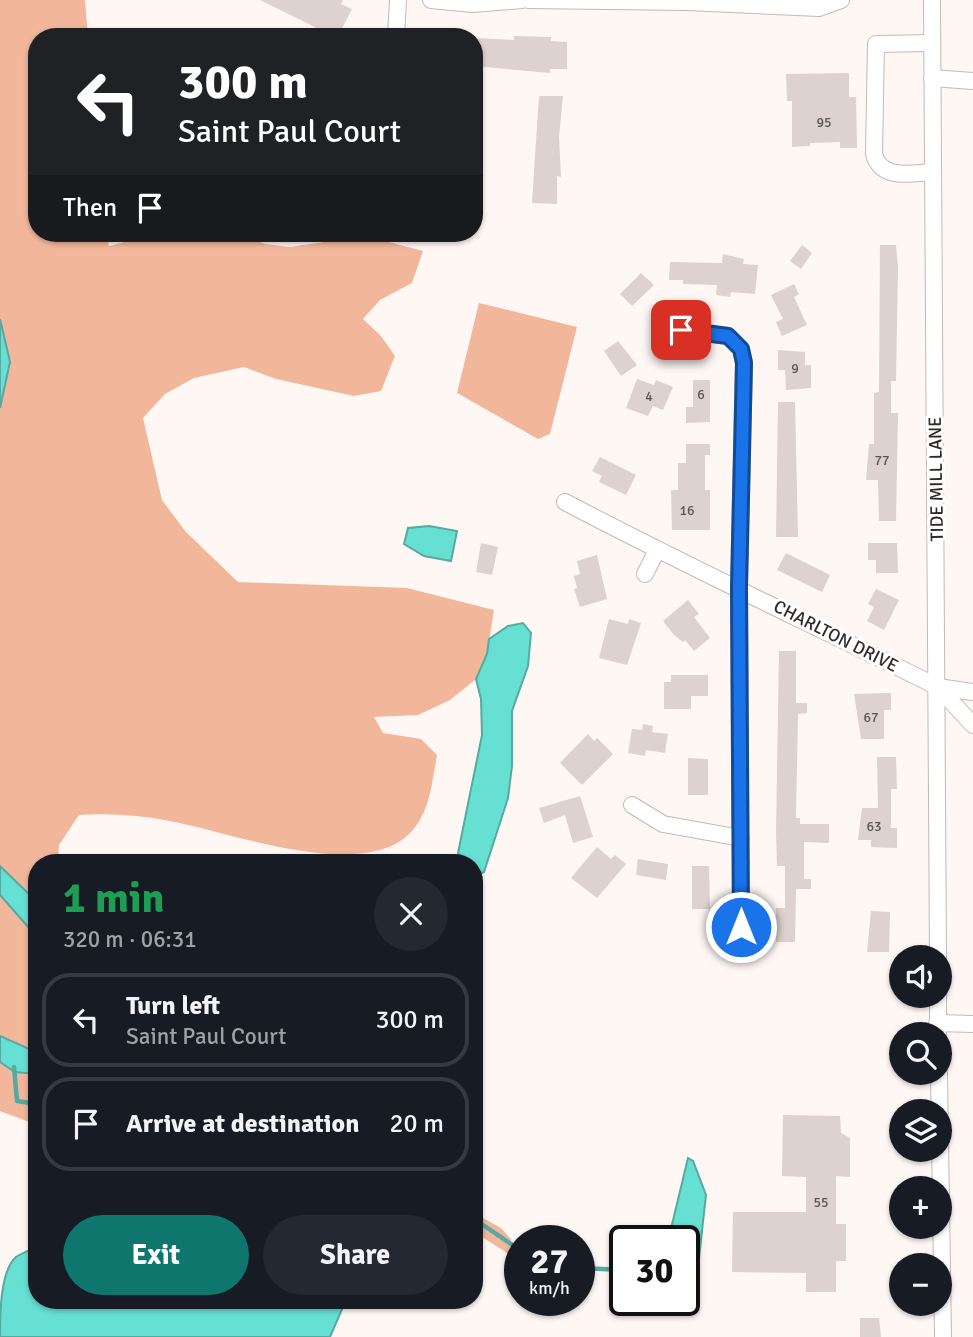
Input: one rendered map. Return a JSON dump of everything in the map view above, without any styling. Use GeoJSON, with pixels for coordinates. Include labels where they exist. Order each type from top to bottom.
{"type":"FeatureCollection","features":[{"type":"Feature","properties":{"kind":"street"},"geometry":{"type":"LineString","coordinates":[[396,28],[398,0]]}},
{"type":"Feature","properties":{"kind":"street"},"geometry":{"type":"LineString","coordinates":[[431,0],[473,4],[522,0]]}},
{"type":"Feature","properties":{"kind":"street"},"geometry":{"type":"LineString","coordinates":[[528,0],[687,2],[819,8],[841,0]]}},
{"type":"Feature","properties":{"kind":"street","name":"TIDE MILL LANE"},"geometry":{"type":"LineString","coordinates":[[932,0],[938,945]]}},
{"type":"Feature","properties":{"kind":"street"},"geometry":{"type":"LineString","coordinates":[[932,43],[876,44],[874,154],[879,165],[890,172],[933,172]]}},
{"type":"Feature","properties":{"kind":"street"},"geometry":{"type":"LineString","coordinates":[[932,78],[973,81]]}},
{"type":"Feature","properties":{"kind":"street"},"geometry":{"type":"LineString","coordinates":[[681,330],[728,336],[741,349],[744,363],[739,587],[741,927]]}},
{"type":"Feature","properties":{"kind":"street","name":"CHARLTON DRIVE"},"geometry":{"type":"LineString","coordinates":[[565,502],[657,550],[739,587],[938,687],[973,692]]}},
{"type":"Feature","properties":{"kind":"street"},"geometry":{"type":"LineString","coordinates":[[645,574],[657,550]]}},
{"type":"Feature","properties":{"kind":"street","name":"CHARLTON DRIVE"},"geometry":{"type":"LineString","coordinates":[[938,687],[973,726]]}},
{"type":"Feature","properties":{"kind":"street"},"geometry":{"type":"LineString","coordinates":[[632,805],[663,824],[741,838]]}},
{"type":"Feature","properties":{"kind":"street"},"geometry":{"type":"LineString","coordinates":[[952,1026],[973,1024]]}},
{"type":"Feature","properties":{"kind":"street"},"geometry":{"type":"LineString","coordinates":[[939,1085],[943,1337]]}},
{"type":"Feature","properties":{"kind":"shaded area"},"geometry":{"type":"Polygon","coordinates":[[[0,0],[85,0],[87,28],[28,28],[28,242],[108,242],[109,246],[125,242],[260,242],[290,247],[324,242],[389,242],[423,251],[412,283],[380,300],[363,319],[381,336],[395,356],[381,391],[354,396],[276,379],[244,367],[194,378],[165,394],[143,418],[162,500],[186,532],[238,582],[407,588],[494,610],[487,654],[476,679],[450,700],[418,715],[374,717],[383,733],[421,739],[437,755],[426,808],[408,835],[386,848],[358,854],[327,854],[258,842],[158,819],[91,814],[79,815],[59,845],[58,854],[28,854],[28,893],[0,866],[0,408],[10,362],[0,319],[0,0]]]}},
{"type":"Feature","properties":{"kind":"shaded area"},"geometry":{"type":"Polygon","coordinates":[[[479,303],[577,327],[550,434],[538,439],[457,393],[479,303]]]}},
{"type":"Feature","properties":{"kind":"shaded area"},"geometry":{"type":"Polygon","coordinates":[[[0,895],[28,927],[28,1049],[0,1036],[0,895]]]}},
{"type":"Feature","properties":{"kind":"shaded area"},"geometry":{"type":"Polygon","coordinates":[[[0,1063],[15,1072],[28,1073],[28,1122],[0,1111],[0,1063]]]}},
{"type":"Feature","properties":{"kind":"shaded area"},"geometry":{"type":"Polygon","coordinates":[[[483,1218],[504,1231],[504,1251],[483,1238],[483,1218]]]}},
{"type":"Feature","properties":{"kind":"water"},"geometry":{"type":"Polygon","coordinates":[[[0,319],[10,362],[0,408],[0,319]]]}},
{"type":"Feature","properties":{"kind":"water"},"geometry":{"type":"Polygon","coordinates":[[[429,526],[457,531],[451,561],[424,556],[404,544],[408,528],[429,526]]]}},
{"type":"Feature","properties":{"kind":"water"},"geometry":{"type":"Polygon","coordinates":[[[523,623],[531,633],[528,666],[512,711],[512,766],[508,798],[483,872],[483,854],[458,853],[482,735],[481,699],[476,679],[487,654],[489,639],[508,626],[523,623]]]}},
{"type":"Feature","properties":{"kind":"water"},"geometry":{"type":"Polygon","coordinates":[[[0,866],[28,893],[28,927],[0,895],[0,866]]]}},
{"type":"Feature","properties":{"kind":"water"},"geometry":{"type":"Polygon","coordinates":[[[0,1036],[28,1049],[28,1073],[15,1072],[0,1062],[0,1036]]]}},
{"type":"Feature","properties":{"kind":"water"},"geometry":{"type":"Polygon","coordinates":[[[688,1158],[693,1161],[706,1195],[700,1249],[700,1225],[672,1225],[688,1158]]]}},
{"type":"Feature","properties":{"kind":"water"},"geometry":{"type":"Polygon","coordinates":[[[28,1251],[28,1309],[342,1309],[330,1337],[0,1337],[2,1294],[7,1272],[16,1257],[28,1251]]]}},
{"type":"Feature","properties":{"kind":"building"},"geometry":{"type":"Polygon","coordinates":[[[260,0],[343,0],[341,4],[352,9],[342,28],[317,28],[260,0]]]}},
{"type":"Feature","properties":{"kind":"building"},"geometry":{"type":"Polygon","coordinates":[[[514,36],[551,37],[551,41],[567,42],[567,69],[550,69],[550,73],[483,67],[483,38],[514,40],[514,36]]]}},
{"type":"Feature","properties":{"kind":"building"},"geometry":{"type":"Polygon","coordinates":[[[849,73],[849,97],[856,97],[857,148],[840,148],[840,142],[810,143],[810,146],[792,147],[792,101],[787,101],[786,74],[849,73]]]}},
{"type":"Feature","properties":{"kind":"building"},"geometry":{"type":"Polygon","coordinates":[[[539,96],[563,96],[559,137],[561,177],[557,176],[557,204],[532,203],[539,96]]]}},
{"type":"Feature","properties":{"kind":"building"},"geometry":{"type":"Polygon","coordinates":[[[802,245],[812,253],[801,269],[790,261],[802,245]]]}},
{"type":"Feature","properties":{"kind":"building"},"geometry":{"type":"Polygon","coordinates":[[[880,245],[896,245],[898,267],[896,381],[891,381],[891,413],[898,413],[896,521],[879,521],[878,480],[866,480],[869,444],[874,444],[874,393],[879,392],[880,245]]]}},
{"type":"Feature","properties":{"kind":"building"},"geometry":{"type":"Polygon","coordinates":[[[723,254],[744,259],[743,264],[758,265],[755,294],[731,292],[730,297],[716,295],[717,285],[683,284],[683,280],[669,280],[670,262],[722,263],[723,254]]]}},
{"type":"Feature","properties":{"kind":"building"},"geometry":{"type":"Polygon","coordinates":[[[641,273],[654,285],[632,306],[620,294],[641,273]]]}},
{"type":"Feature","properties":{"kind":"building"},"geometry":{"type":"Polygon","coordinates":[[[794,284],[799,294],[794,297],[807,325],[782,336],[776,322],[783,319],[771,295],[794,284]]]}},
{"type":"Feature","properties":{"kind":"building"},"geometry":{"type":"Polygon","coordinates":[[[618,341],[637,365],[621,376],[604,351],[618,341]]]}},
{"type":"Feature","properties":{"kind":"building"},"geometry":{"type":"Polygon","coordinates":[[[778,350],[805,352],[805,365],[811,365],[811,388],[786,390],[785,370],[778,370],[778,350]]]}},
{"type":"Feature","properties":{"kind":"building"},"geometry":{"type":"Polygon","coordinates":[[[637,379],[654,385],[656,380],[673,387],[663,410],[653,406],[648,416],[626,408],[637,379]]]}},
{"type":"Feature","properties":{"kind":"building"},"geometry":{"type":"Polygon","coordinates":[[[693,380],[710,380],[710,422],[686,423],[686,407],[693,407],[693,380]]]}},
{"type":"Feature","properties":{"kind":"building"},"geometry":{"type":"Polygon","coordinates":[[[778,402],[795,402],[798,537],[776,537],[778,402]]]}},
{"type":"Feature","properties":{"kind":"building"},"geometry":{"type":"Polygon","coordinates":[[[686,444],[710,444],[710,455],[705,455],[705,490],[710,490],[710,530],[672,530],[671,490],[678,490],[678,463],[686,463],[686,444]]]}},
{"type":"Feature","properties":{"kind":"building"},"geometry":{"type":"Polygon","coordinates":[[[600,457],[636,475],[626,495],[599,482],[602,476],[592,471],[600,457]]]}},
{"type":"Feature","properties":{"kind":"building"},"geometry":{"type":"Polygon","coordinates":[[[481,543],[498,547],[492,575],[476,572],[481,543]]]}},
{"type":"Feature","properties":{"kind":"building"},"geometry":{"type":"Polygon","coordinates":[[[868,543],[897,543],[898,573],[876,573],[876,560],[868,560],[868,543]]]}},
{"type":"Feature","properties":{"kind":"building"},"geometry":{"type":"Polygon","coordinates":[[[786,553],[830,575],[822,592],[777,570],[786,553]]]}},
{"type":"Feature","properties":{"kind":"building"},"geometry":{"type":"Polygon","coordinates":[[[597,555],[607,599],[580,607],[574,589],[577,588],[574,576],[580,574],[577,561],[597,555]]]}},
{"type":"Feature","properties":{"kind":"building"},"geometry":{"type":"Polygon","coordinates":[[[876,589],[899,600],[884,630],[867,621],[874,607],[868,604],[876,589]]]}},
{"type":"Feature","properties":{"kind":"building"},"geometry":{"type":"Polygon","coordinates":[[[688,600],[699,614],[694,617],[710,638],[694,651],[685,640],[683,642],[674,635],[663,621],[688,600]]]}},
{"type":"Feature","properties":{"kind":"building"},"geometry":{"type":"Polygon","coordinates":[[[609,619],[628,624],[629,619],[641,623],[627,665],[599,658],[609,619]]]}},
{"type":"Feature","properties":{"kind":"building"},"geometry":{"type":"Polygon","coordinates":[[[779,651],[796,651],[796,703],[807,703],[807,713],[798,714],[796,818],[800,818],[800,824],[829,824],[829,843],[804,842],[804,879],[811,879],[811,889],[796,889],[795,942],[776,942],[776,908],[785,908],[785,866],[777,866],[776,833],[779,651]]]}},
{"type":"Feature","properties":{"kind":"building"},"geometry":{"type":"Polygon","coordinates":[[[671,675],[708,675],[708,696],[691,696],[691,709],[664,709],[664,682],[671,682],[671,675]]]}},
{"type":"Feature","properties":{"kind":"building"},"geometry":{"type":"Polygon","coordinates":[[[891,693],[891,710],[884,710],[884,739],[861,739],[854,694],[891,693]]]}},
{"type":"Feature","properties":{"kind":"building"},"geometry":{"type":"Polygon","coordinates":[[[643,724],[653,726],[652,732],[668,734],[665,753],[646,750],[645,756],[628,753],[632,729],[642,730],[643,724]]]}},
{"type":"Feature","properties":{"kind":"building"},"geometry":{"type":"Polygon","coordinates":[[[588,734],[594,741],[597,738],[613,754],[582,785],[560,763],[588,734]]]}},
{"type":"Feature","properties":{"kind":"building"},"geometry":{"type":"Polygon","coordinates":[[[877,757],[896,757],[897,789],[891,789],[891,828],[897,828],[897,848],[871,847],[871,840],[858,840],[862,808],[878,808],[877,757]]]}},
{"type":"Feature","properties":{"kind":"building"},"geometry":{"type":"Polygon","coordinates":[[[688,758],[708,759],[708,795],[688,795],[688,758]]]}},
{"type":"Feature","properties":{"kind":"building"},"geometry":{"type":"Polygon","coordinates":[[[580,796],[593,837],[573,843],[565,815],[544,823],[539,808],[580,796]]]}},
{"type":"Feature","properties":{"kind":"building"},"geometry":{"type":"Polygon","coordinates":[[[597,847],[611,859],[615,855],[626,864],[597,898],[571,878],[597,847]]]}},
{"type":"Feature","properties":{"kind":"building"},"geometry":{"type":"Polygon","coordinates":[[[638,859],[668,864],[666,880],[636,875],[638,859]]]}},
{"type":"Feature","properties":{"kind":"building"},"geometry":{"type":"Polygon","coordinates":[[[692,866],[709,866],[710,909],[692,909],[692,866]]]}},
{"type":"Feature","properties":{"kind":"building"},"geometry":{"type":"Polygon","coordinates":[[[871,911],[890,912],[889,952],[867,952],[871,911]]]}},
{"type":"Feature","properties":{"kind":"building"},"geometry":{"type":"Polygon","coordinates":[[[783,1115],[840,1116],[841,1133],[850,1138],[850,1177],[836,1176],[836,1224],[846,1224],[846,1261],[836,1261],[836,1292],[806,1292],[806,1273],[732,1272],[733,1212],[806,1212],[806,1177],[782,1176],[783,1115]]]}},
{"type":"Feature","properties":{"kind":"building"},"geometry":{"type":"Polygon","coordinates":[[[860,1318],[879,1318],[881,1337],[860,1337],[860,1318]]]}},
{"type":"Feature","properties":{"kind":"waterway"},"geometry":{"type":"LineString","coordinates":[[14,1067],[17,1101],[28,1103]]}},
{"type":"Feature","properties":{"kind":"waterway"},"geometry":{"type":"LineString","coordinates":[[483,1225],[504,1239]]}},
{"type":"Feature","properties":{"kind":"waterway"},"geometry":{"type":"LineString","coordinates":[[595,1269],[609,1269]]}},
{"type":"Feature","properties":{"kind":"route"},"geometry":{"type":"LineString","coordinates":[[681,330],[728,336],[741,349],[744,363],[739,587],[741,927]]}}]}
